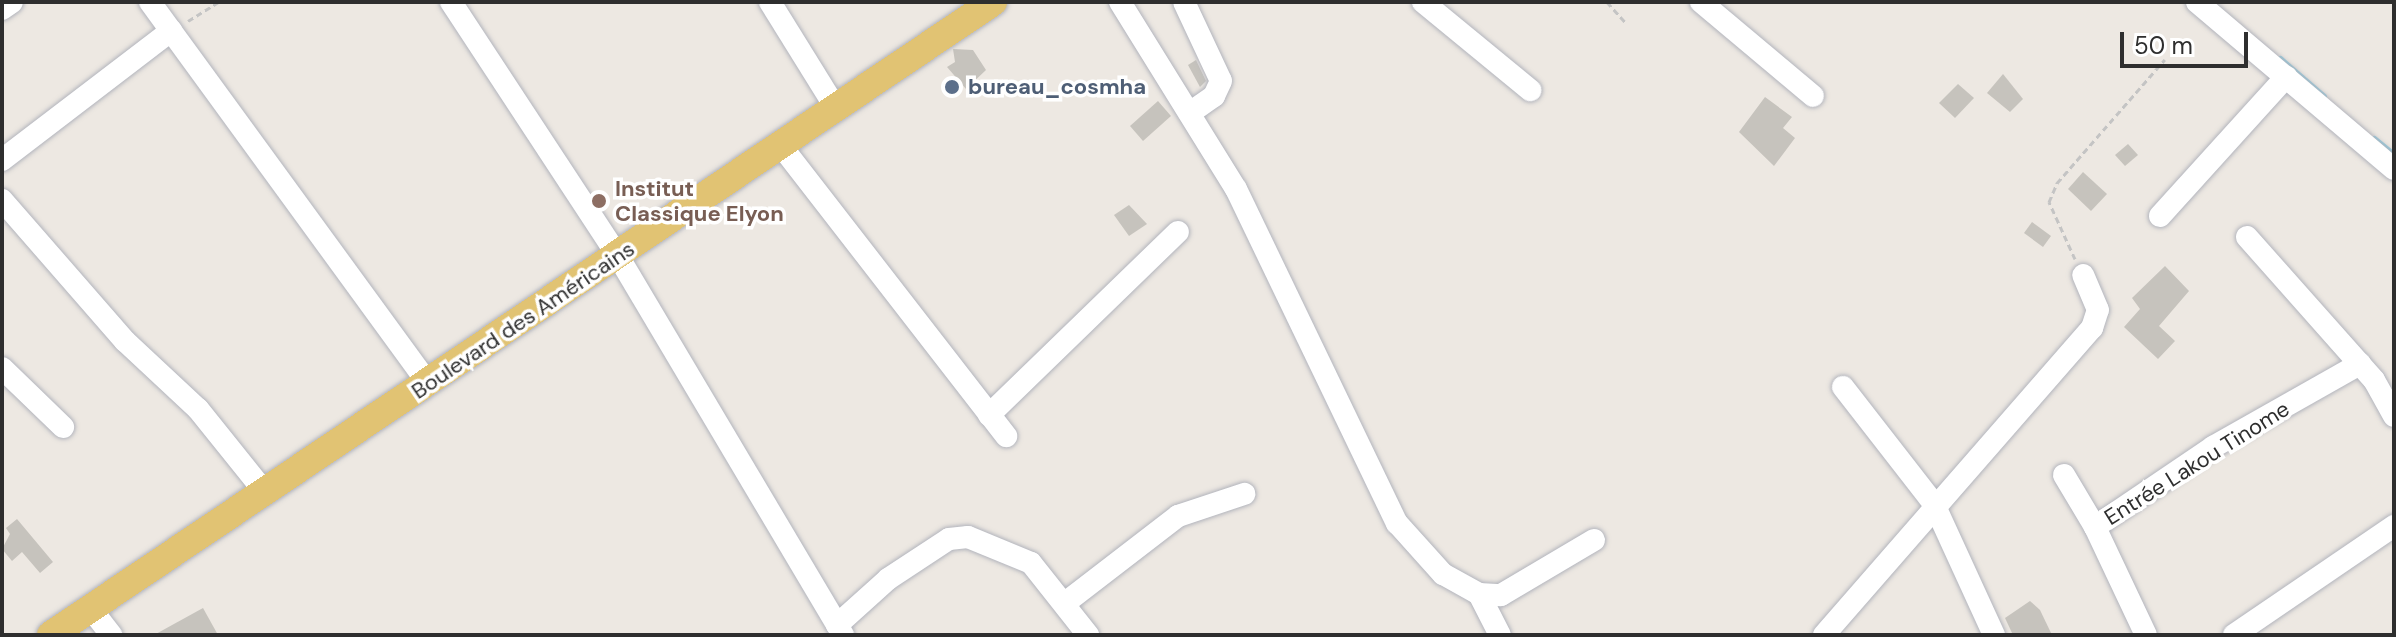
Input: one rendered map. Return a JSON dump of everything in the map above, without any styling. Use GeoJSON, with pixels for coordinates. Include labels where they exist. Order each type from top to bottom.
{"type":"FeatureCollection","features":[{"type":"Feature","properties":{"kind":"main road","name":"Boulevard des Américains"},"geometry":{"type":"LineString","coordinates":[[51,635],[782,147],[993,2]]}},
{"type":"Feature","properties":{"kind":"street"},"geometry":{"type":"LineString","coordinates":[[2,9],[12,2]]}},
{"type":"Feature","properties":{"kind":"street"},"geometry":{"type":"LineString","coordinates":[[150,2],[428,383]]}},
{"type":"Feature","properties":{"kind":"street"},"geometry":{"type":"LineString","coordinates":[[451,2],[618,256],[840,630],[888,579],[949,539],[968,537],[1031,563],[1088,635]]}},
{"type":"Feature","properties":{"kind":"street"},"geometry":{"type":"LineString","coordinates":[[770,2],[837,110]]}},
{"type":"Feature","properties":{"kind":"street"},"geometry":{"type":"LineString","coordinates":[[1120,2],[1190,113],[1250,217],[1397,523],[1443,574],[1479,594],[1501,595],[1594,540]]}},
{"type":"Feature","properties":{"kind":"street"},"geometry":{"type":"LineString","coordinates":[[1184,2],[1221,81],[1214,96],[1190,113]]}},
{"type":"Feature","properties":{"kind":"street"},"geometry":{"type":"LineString","coordinates":[[1423,2],[1530,90]]}},
{"type":"Feature","properties":{"kind":"street"},"geometry":{"type":"LineString","coordinates":[[1701,2],[1813,96]]}},
{"type":"Feature","properties":{"kind":"street"},"geometry":{"type":"LineString","coordinates":[[2211,6],[2286,77],[2394,169]]}},
{"type":"Feature","properties":{"kind":"street"},"geometry":{"type":"LineString","coordinates":[[2,160],[171,31]]}},
{"type":"Feature","properties":{"kind":"street"},"geometry":{"type":"LineString","coordinates":[[2160,216],[2286,77]]}},
{"type":"Feature","properties":{"kind":"street"},"geometry":{"type":"LineString","coordinates":[[782,147],[1006,436]]}},
{"type":"Feature","properties":{"kind":"street"},"geometry":{"type":"LineString","coordinates":[[2,200],[264,491]]}},
{"type":"Feature","properties":{"kind":"street"},"geometry":{"type":"LineString","coordinates":[[989,415],[1178,232]]}},
{"type":"Feature","properties":{"kind":"street"},"geometry":{"type":"LineString","coordinates":[[2247,237],[2360,364],[2394,416]]}},
{"type":"Feature","properties":{"kind":"street"},"geometry":{"type":"LineString","coordinates":[[1824,635],[1934,504],[2092,328],[2098,310],[2083,275]]}},
{"type":"Feature","properties":{"kind":"street","name":"Entrée Lakou Tinome"},"geometry":{"type":"LineString","coordinates":[[2146,635],[2095,527],[2213,447],[2360,364]]}},
{"type":"Feature","properties":{"kind":"street"},"geometry":{"type":"LineString","coordinates":[[2,368],[63,427]]}},
{"type":"Feature","properties":{"kind":"street"},"geometry":{"type":"LineString","coordinates":[[1843,387],[1934,504],[1994,635]]}},
{"type":"Feature","properties":{"kind":"street"},"geometry":{"type":"LineString","coordinates":[[2064,475],[2095,527]]}},
{"type":"Feature","properties":{"kind":"street"},"geometry":{"type":"LineString","coordinates":[[1065,603],[1178,516],[1244,494]]}},
{"type":"Feature","properties":{"kind":"street"},"geometry":{"type":"LineString","coordinates":[[2234,635],[2394,526]]}},
{"type":"Feature","properties":{"kind":"street"},"geometry":{"type":"LineString","coordinates":[[1479,594],[1500,635]]}},
{"type":"Feature","properties":{"kind":"street"},"geometry":{"type":"LineString","coordinates":[[91,609],[111,635]]}},
{"type":"Feature","properties":{"kind":"path"},"geometry":{"type":"LineString","coordinates":[[171,31],[219,2]]}},
{"type":"Feature","properties":{"kind":"path"},"geometry":{"type":"LineString","coordinates":[[1607,2],[1626,23]]}},
{"type":"Feature","properties":{"kind":"path"},"geometry":{"type":"LineString","coordinates":[[2083,275],[2049,202],[2057,183],[2165,59]]}},
{"type":"Feature","properties":{"kind":"building"},"geometry":{"type":"Polygon","coordinates":[[[953,49],[973,50],[986,70],[966,89],[947,67],[955,62],[953,49]]]}},
{"type":"Feature","properties":{"kind":"building"},"geometry":{"type":"Polygon","coordinates":[[[1196,60],[1206,81],[1200,87],[1188,65],[1196,60]]]}},
{"type":"Feature","properties":{"kind":"building"},"geometry":{"type":"Polygon","coordinates":[[[2003,74],[2023,99],[2010,112],[1987,93],[2003,74]]]}},
{"type":"Feature","properties":{"kind":"building"},"geometry":{"type":"Polygon","coordinates":[[[1958,84],[1974,98],[1955,118],[1939,103],[1958,84]]]}},
{"type":"Feature","properties":{"kind":"building"},"geometry":{"type":"Polygon","coordinates":[[[1765,97],[1792,117],[1783,128],[1795,138],[1774,166],[1739,132],[1765,97]]]}},
{"type":"Feature","properties":{"kind":"building"},"geometry":{"type":"Polygon","coordinates":[[[1158,101],[1171,116],[1143,141],[1130,126],[1158,101]]]}},
{"type":"Feature","properties":{"kind":"building"},"geometry":{"type":"Polygon","coordinates":[[[2128,144],[2138,155],[2125,166],[2115,155],[2128,144]]]}},
{"type":"Feature","properties":{"kind":"building"},"geometry":{"type":"Polygon","coordinates":[[[2083,172],[2107,194],[2091,211],[2068,189],[2083,172]]]}},
{"type":"Feature","properties":{"kind":"building"},"geometry":{"type":"Polygon","coordinates":[[[1129,205],[1147,224],[1129,236],[1114,215],[1129,205]]]}},
{"type":"Feature","properties":{"kind":"building"},"geometry":{"type":"Polygon","coordinates":[[[2032,222],[2051,236],[2043,247],[2024,233],[2032,222]]]}},
{"type":"Feature","properties":{"kind":"building"},"geometry":{"type":"Polygon","coordinates":[[[2165,266],[2189,291],[2159,326],[2175,341],[2158,359],[2124,327],[2140,309],[2132,298],[2165,266]]]}},
{"type":"Feature","properties":{"kind":"building"},"geometry":{"type":"Polygon","coordinates":[[[17,519],[53,562],[40,573],[22,552],[12,561],[2,549],[10,534],[6,528],[17,519]]]}},
{"type":"Feature","properties":{"kind":"building"},"geometry":{"type":"Polygon","coordinates":[[[2030,601],[2040,610],[2052,635],[2013,635],[2005,618],[2030,601]]]}},
{"type":"Feature","properties":{"kind":"building"},"geometry":{"type":"Polygon","coordinates":[[[203,608],[218,635],[154,635],[203,608]]]}},
{"type":"Feature","properties":{"kind":"waterway"},"geometry":{"type":"LineString","coordinates":[[2280,58],[2324,96]]}},
{"type":"Feature","properties":{"kind":"waterway"},"geometry":{"type":"LineString","coordinates":[[2374,138],[2394,154]]}},
{"type":"Feature","properties":{"kind":"place","name":"bureau_cosmha"},"geometry":{"type":"Point","coordinates":[952,87]}},
{"type":"Feature","properties":{"kind":"place","name":"Institut Classique Elyon"},"geometry":{"type":"Point","coordinates":[599,201]}}]}
